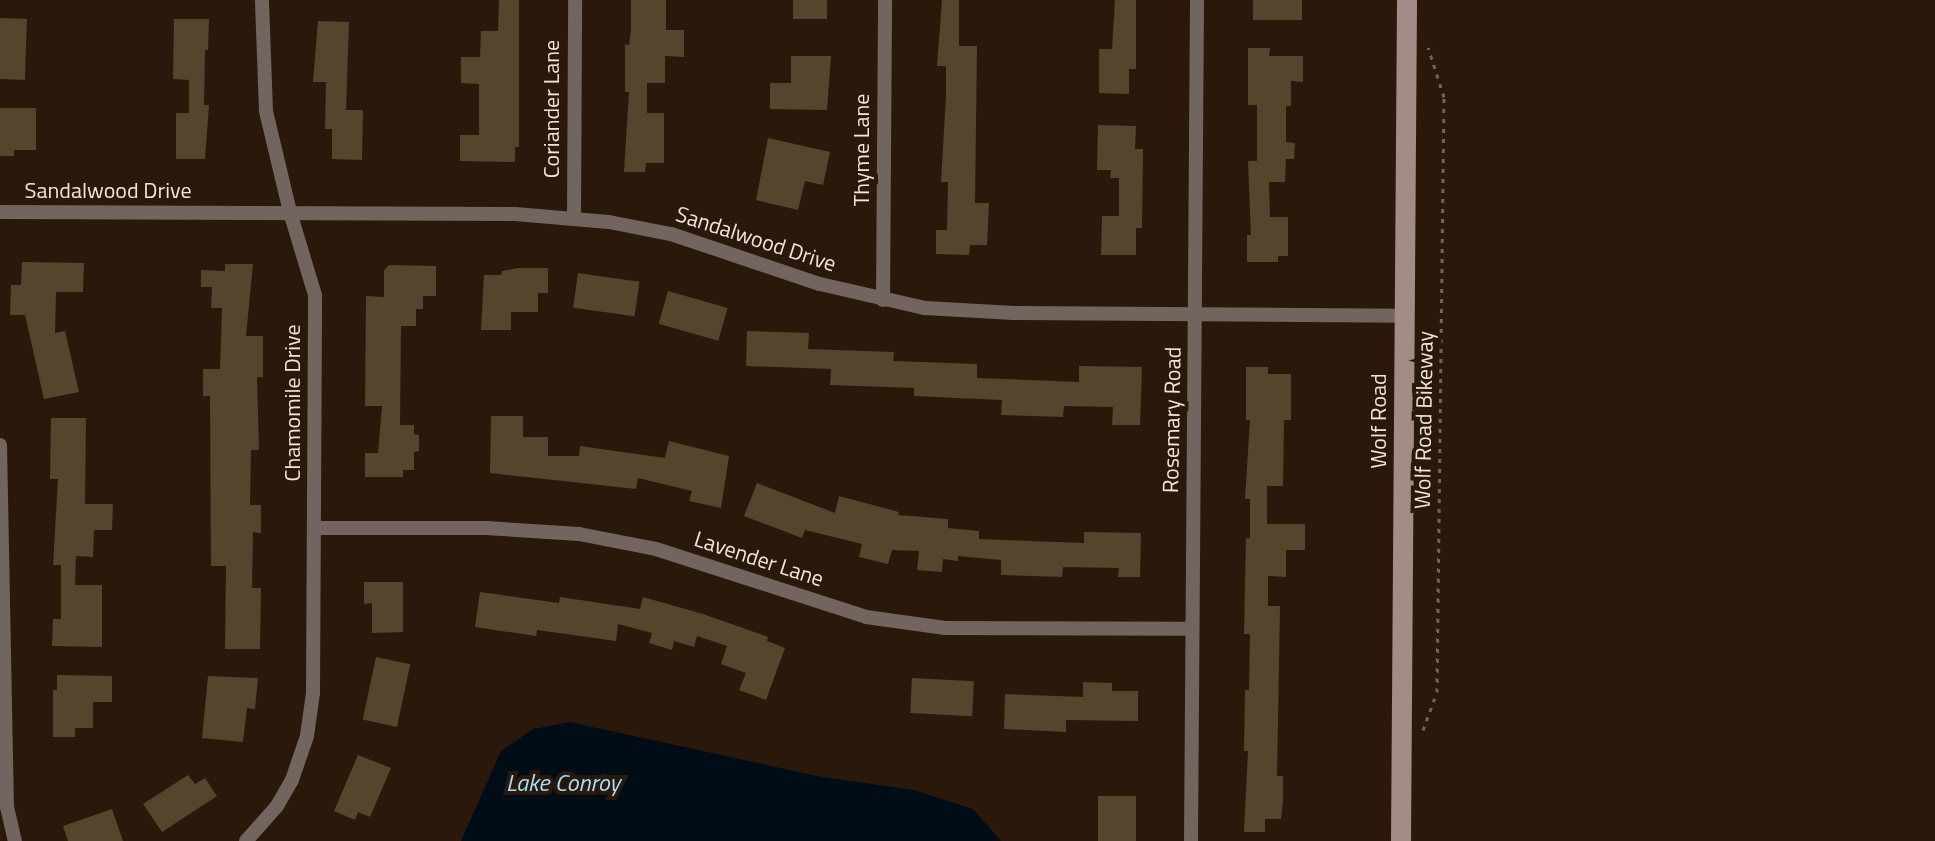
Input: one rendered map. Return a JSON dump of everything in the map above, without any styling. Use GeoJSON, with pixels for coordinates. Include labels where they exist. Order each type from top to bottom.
{"type":"FeatureCollection","features":[{"type":"Feature","properties":{"kind":"main road","name":"Wolf Road"},"geometry":{"type":"LineString","coordinates":[[1401,841],[1402,316],[1407,0]]}},
{"type":"Feature","properties":{"kind":"street","name":"Chamomile Drive"},"geometry":{"type":"LineString","coordinates":[[246,841],[277,806],[300,758],[311,714],[315,295],[290,212],[266,111],[262,0]]}},
{"type":"Feature","properties":{"kind":"street","name":"Coriander Lane"},"geometry":{"type":"LineString","coordinates":[[574,218],[575,0]]}},
{"type":"Feature","properties":{"kind":"street","name":"Thyme Lane"},"geometry":{"type":"LineString","coordinates":[[883,300],[885,0]]}},
{"type":"Feature","properties":{"kind":"street","name":"Rosemary Road"},"geometry":{"type":"LineString","coordinates":[[1191,841],[1197,0]]}},
{"type":"Feature","properties":{"kind":"street","name":"Sandalwood Drive"},"geometry":{"type":"LineString","coordinates":[[0,212],[515,214],[574,218],[636,227],[704,242],[820,284],[883,300],[968,312],[1402,316]]}},
{"type":"Feature","properties":{"kind":"street"},"geometry":{"type":"LineString","coordinates":[[0,445],[7,807],[15,841]]}},
{"type":"Feature","properties":{"kind":"street","name":"Lavender Lane"},"geometry":{"type":"LineString","coordinates":[[314,528],[486,528],[579,534],[656,549],[866,617],[945,628],[1192,629]]}},
{"type":"Feature","properties":{"kind":"path","name":"Wolf Road Bikeway"},"geometry":{"type":"LineString","coordinates":[[1422,732],[1437,692],[1444,97],[1426,43]]}},
{"type":"Feature","properties":{"kind":"water","name":"Lake Conroy"},"geometry":{"type":"Polygon","coordinates":[[[570,722],[822,777],[914,790],[973,809],[1001,841],[461,841],[501,751],[533,729],[570,722]]]}},
{"type":"Feature","properties":{"kind":"building"},"geometry":{"type":"Polygon","coordinates":[[[499,0],[519,0],[519,147],[515,147],[515,162],[460,161],[460,135],[479,135],[479,84],[461,83],[461,57],[480,57],[481,31],[498,31],[499,0]]]}},
{"type":"Feature","properties":{"kind":"building"},"geometry":{"type":"Polygon","coordinates":[[[631,0],[666,0],[666,30],[684,30],[684,57],[665,56],[665,83],[647,83],[647,113],[664,113],[664,163],[646,163],[645,172],[624,172],[629,92],[625,92],[625,44],[629,45],[631,0]]]}},
{"type":"Feature","properties":{"kind":"building"},"geometry":{"type":"Polygon","coordinates":[[[793,0],[827,0],[827,19],[793,19],[793,0]]]}},
{"type":"Feature","properties":{"kind":"building"},"geometry":{"type":"Polygon","coordinates":[[[942,0],[959,0],[959,46],[977,46],[975,203],[989,203],[987,245],[970,245],[969,255],[936,254],[936,230],[947,230],[948,182],[941,182],[946,66],[937,66],[942,0]]]}},
{"type":"Feature","properties":{"kind":"building"},"geometry":{"type":"Polygon","coordinates":[[[1115,0],[1136,0],[1136,69],[1129,69],[1129,94],[1099,93],[1099,49],[1112,49],[1115,0]]]}},
{"type":"Feature","properties":{"kind":"building"},"geometry":{"type":"Polygon","coordinates":[[[1253,0],[1302,0],[1302,20],[1253,20],[1253,0]]]}},
{"type":"Feature","properties":{"kind":"building"},"geometry":{"type":"Polygon","coordinates":[[[0,18],[27,19],[25,80],[0,79],[0,18]]]}},
{"type":"Feature","properties":{"kind":"building"},"geometry":{"type":"Polygon","coordinates":[[[174,19],[209,19],[208,50],[205,50],[204,105],[209,105],[205,159],[176,159],[176,113],[189,113],[189,80],[173,79],[174,19]]]}},
{"type":"Feature","properties":{"kind":"building"},"geometry":{"type":"Polygon","coordinates":[[[318,21],[349,22],[346,110],[363,110],[362,160],[332,159],[332,129],[325,129],[326,82],[313,82],[318,21]]]}},
{"type":"Feature","properties":{"kind":"building"},"geometry":{"type":"Polygon","coordinates":[[[1248,48],[1270,48],[1269,56],[1303,56],[1303,82],[1291,81],[1291,106],[1286,106],[1286,142],[1295,143],[1294,159],[1286,159],[1285,182],[1269,182],[1270,217],[1288,217],[1288,256],[1278,256],[1278,262],[1247,262],[1247,235],[1251,235],[1248,161],[1257,161],[1257,105],[1248,105],[1248,48]]]}},
{"type":"Feature","properties":{"kind":"building"},"geometry":{"type":"Polygon","coordinates":[[[791,56],[831,56],[827,110],[770,109],[770,83],[791,83],[791,56]]]}},
{"type":"Feature","properties":{"kind":"building"},"geometry":{"type":"Polygon","coordinates":[[[0,108],[36,108],[36,150],[14,150],[14,156],[0,156],[0,108]]]}},
{"type":"Feature","properties":{"kind":"building"},"geometry":{"type":"Polygon","coordinates":[[[1098,125],[1136,126],[1135,149],[1143,149],[1142,228],[1136,228],[1136,255],[1101,255],[1102,216],[1119,216],[1119,178],[1110,178],[1111,170],[1097,170],[1098,125]]]}},
{"type":"Feature","properties":{"kind":"building"},"geometry":{"type":"Polygon","coordinates":[[[768,138],[830,152],[823,185],[805,181],[798,210],[756,200],[768,138]]]}},
{"type":"Feature","properties":{"kind":"building"},"geometry":{"type":"Polygon","coordinates":[[[22,262],[84,263],[83,292],[56,292],[55,333],[65,331],[79,392],[44,399],[25,315],[10,315],[11,285],[21,285],[22,262]]]}},
{"type":"Feature","properties":{"kind":"building"},"geometry":{"type":"Polygon","coordinates":[[[225,264],[253,264],[246,336],[263,336],[263,377],[257,377],[259,450],[251,450],[250,505],[261,505],[261,533],[253,532],[252,588],[261,588],[260,649],[225,649],[226,566],[211,566],[210,396],[203,396],[203,369],[220,369],[222,308],[211,308],[212,287],[201,287],[201,270],[225,271],[225,264]]]}},
{"type":"Feature","properties":{"kind":"building"},"geometry":{"type":"Polygon","coordinates":[[[389,265],[436,266],[436,296],[423,296],[423,309],[416,309],[416,326],[401,326],[400,425],[414,425],[414,434],[419,435],[419,451],[414,452],[414,470],[403,470],[403,477],[365,477],[365,453],[378,453],[382,406],[365,406],[366,296],[384,297],[384,270],[389,265]]]}},
{"type":"Feature","properties":{"kind":"building"},"geometry":{"type":"Polygon","coordinates":[[[548,268],[548,293],[538,293],[538,312],[511,312],[511,330],[481,330],[484,275],[501,275],[502,271],[548,268]]]}},
{"type":"Feature","properties":{"kind":"building"},"geometry":{"type":"Polygon","coordinates":[[[578,273],[639,282],[635,316],[573,308],[578,273]]]}},
{"type":"Feature","properties":{"kind":"building"},"geometry":{"type":"Polygon","coordinates":[[[668,291],[728,308],[718,341],[659,324],[668,291]]]}},
{"type":"Feature","properties":{"kind":"building"},"geometry":{"type":"Polygon","coordinates":[[[747,331],[809,333],[808,349],[894,352],[893,361],[977,364],[977,378],[1079,382],[1079,366],[1142,367],[1140,425],[1112,425],[1113,407],[1064,406],[1063,417],[1001,415],[1002,400],[914,396],[914,388],[830,385],[831,369],[746,366],[747,331]]]}},
{"type":"Feature","properties":{"kind":"building"},"geometry":{"type":"Polygon","coordinates":[[[1246,367],[1268,367],[1268,374],[1291,374],[1291,420],[1284,420],[1283,486],[1267,486],[1267,524],[1305,524],[1305,550],[1286,550],[1286,577],[1268,576],[1268,606],[1280,606],[1277,776],[1283,776],[1283,802],[1281,819],[1265,819],[1265,832],[1244,832],[1248,751],[1244,751],[1245,690],[1249,690],[1250,634],[1244,634],[1246,538],[1250,538],[1250,499],[1245,499],[1250,420],[1246,420],[1246,367]]]}},
{"type":"Feature","properties":{"kind":"building"},"geometry":{"type":"Polygon","coordinates":[[[491,416],[523,416],[523,437],[548,437],[548,456],[579,456],[580,446],[665,458],[669,441],[729,456],[721,508],[689,501],[692,491],[638,478],[636,489],[490,473],[491,416]]]}},
{"type":"Feature","properties":{"kind":"building"},"geometry":{"type":"Polygon","coordinates":[[[51,418],[86,418],[85,504],[113,504],[112,530],[94,530],[93,557],[76,556],[75,585],[102,585],[102,647],[52,646],[53,619],[61,619],[61,565],[53,565],[58,479],[50,479],[51,418]]]}},
{"type":"Feature","properties":{"kind":"building"},"geometry":{"type":"Polygon","coordinates":[[[757,483],[835,513],[839,496],[899,512],[898,515],[948,519],[948,528],[979,531],[979,539],[1084,543],[1084,532],[1141,533],[1140,577],[1118,577],[1119,568],[1063,567],[1062,577],[1001,575],[1001,560],[958,556],[958,561],[943,559],[942,572],[917,570],[919,551],[892,550],[888,564],[859,557],[862,544],[805,530],[802,538],[744,516],[757,483]]]}},
{"type":"Feature","properties":{"kind":"building"},"geometry":{"type":"Polygon","coordinates":[[[364,582],[403,582],[403,632],[372,633],[372,603],[364,604],[364,582]]]}},
{"type":"Feature","properties":{"kind":"building"},"geometry":{"type":"Polygon","coordinates":[[[480,592],[559,603],[560,597],[640,609],[643,597],[768,637],[767,641],[785,648],[766,700],[739,690],[746,673],[721,664],[727,646],[697,636],[694,647],[674,641],[672,650],[649,643],[652,633],[618,624],[616,641],[537,630],[536,636],[475,627],[480,592]]]}},
{"type":"Feature","properties":{"kind":"building"},"geometry":{"type":"Polygon","coordinates":[[[376,657],[410,664],[397,727],[363,720],[376,657]]]}},
{"type":"Feature","properties":{"kind":"building"},"geometry":{"type":"Polygon","coordinates":[[[57,675],[112,676],[112,702],[93,702],[93,728],[75,728],[75,737],[53,737],[53,690],[57,690],[57,675]]]}},
{"type":"Feature","properties":{"kind":"building"},"geometry":{"type":"Polygon","coordinates":[[[208,676],[258,678],[255,709],[247,708],[243,742],[202,738],[208,676]]]}},
{"type":"Feature","properties":{"kind":"building"},"geometry":{"type":"Polygon","coordinates":[[[912,678],[974,681],[972,716],[910,713],[912,678]]]}},
{"type":"Feature","properties":{"kind":"building"},"geometry":{"type":"Polygon","coordinates":[[[1083,682],[1112,683],[1112,691],[1138,691],[1138,721],[1066,720],[1066,732],[1004,729],[1005,694],[1083,697],[1083,682]]]}},
{"type":"Feature","properties":{"kind":"building"},"geometry":{"type":"Polygon","coordinates":[[[358,755],[391,768],[370,817],[358,812],[355,820],[334,811],[358,755]]]}},
{"type":"Feature","properties":{"kind":"building"},"geometry":{"type":"Polygon","coordinates":[[[188,775],[195,784],[205,778],[217,796],[162,832],[143,804],[188,775]]]}},
{"type":"Feature","properties":{"kind":"building"},"geometry":{"type":"Polygon","coordinates":[[[1098,796],[1136,796],[1136,841],[1098,841],[1098,796]]]}},
{"type":"Feature","properties":{"kind":"building"},"geometry":{"type":"Polygon","coordinates":[[[112,809],[123,841],[68,841],[63,826],[112,809]]]}}]}
